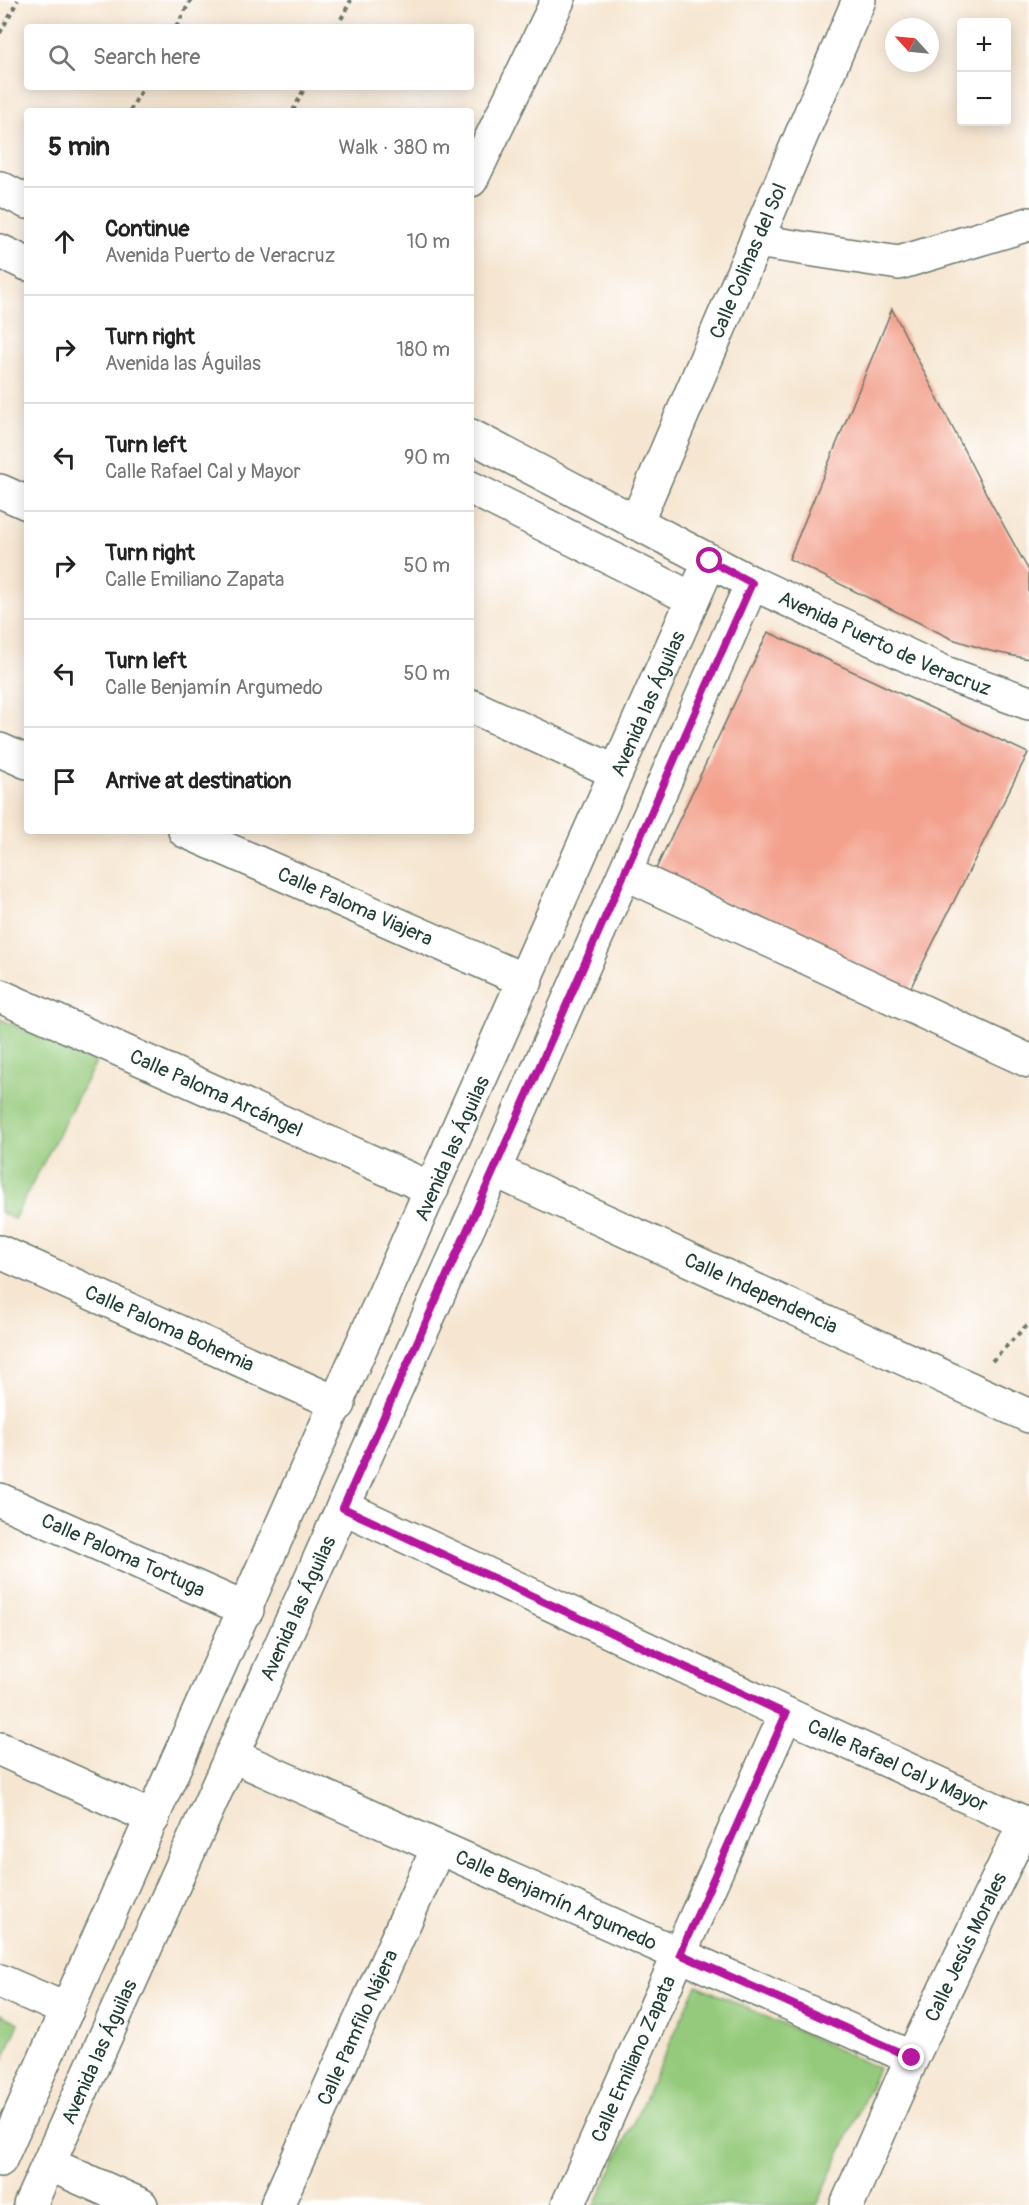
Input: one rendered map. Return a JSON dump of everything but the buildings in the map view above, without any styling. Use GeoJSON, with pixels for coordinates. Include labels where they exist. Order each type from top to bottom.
{"type":"FeatureCollection","features":[{"type":"Feature","properties":{"kind":"street"},"geometry":{"type":"LineString","coordinates":[[474,174],[558,0]]}},
{"type":"Feature","properties":{"kind":"street","name":"Calle Colinas del Sol"},"geometry":{"type":"LineString","coordinates":[[636,523],[859,0]]}},
{"type":"Feature","properties":{"kind":"street"},"geometry":{"type":"LineString","coordinates":[[0,188],[24,200]]}},
{"type":"Feature","properties":{"kind":"street"},"geometry":{"type":"LineString","coordinates":[[756,241],[899,263],[1029,224]]}},
{"type":"Feature","properties":{"kind":"street"},"geometry":{"type":"LineString","coordinates":[[0,251],[24,263]]}},
{"type":"Feature","properties":{"kind":"street","name":"Avenida Puerto de Veracruz"},"geometry":{"type":"LineString","coordinates":[[474,438],[752,583],[945,674],[1029,703]]}},
{"type":"Feature","properties":{"kind":"street"},"geometry":{"type":"LineString","coordinates":[[474,490],[693,599]]}},
{"type":"Feature","properties":{"kind":"street"},"geometry":{"type":"LineString","coordinates":[[0,491],[24,503]]}},
{"type":"Feature","properties":{"kind":"street","name":"Avenida las Águilas"},"geometry":{"type":"LineString","coordinates":[[0,2160],[339,1404],[710,561]]}},
{"type":"Feature","properties":{"kind":"street","name":"Avenida las Águilas"},"geometry":{"type":"LineString","coordinates":[[30,2205],[494,1170],[752,583]]}},
{"type":"Feature","properties":{"kind":"street"},"geometry":{"type":"LineString","coordinates":[[474,707],[616,772]]}},
{"type":"Feature","properties":{"kind":"street"},"geometry":{"type":"LineString","coordinates":[[0,750],[24,761]]}},
{"type":"Feature","properties":{"kind":"street","name":"Calle Paloma Viajera"},"geometry":{"type":"LineString","coordinates":[[192,834],[526,981]]}},
{"type":"Feature","properties":{"kind":"street"},"geometry":{"type":"LineString","coordinates":[[625,873],[1029,1061]]}},
{"type":"Feature","properties":{"kind":"street","name":"Calle Paloma Arcángel"},"geometry":{"type":"LineString","coordinates":[[0,996],[432,1189]]}},
{"type":"Feature","properties":{"kind":"street","name":"Calle Independencia"},"geometry":{"type":"LineString","coordinates":[[494,1170],[1029,1416]]}},
{"type":"Feature","properties":{"kind":"street","name":"Calle Paloma Bohemia"},"geometry":{"type":"LineString","coordinates":[[0,1252],[339,1404]]}},
{"type":"Feature","properties":{"kind":"street","name":"Calle Paloma Tortuga"},"geometry":{"type":"LineString","coordinates":[[0,1500],[247,1610]]}},
{"type":"Feature","properties":{"kind":"street","name":"Calle Rafael Cal y Mayor"},"geometry":{"type":"LineString","coordinates":[[343,1508],[1027,1824]]}},
{"type":"Feature","properties":{"kind":"street","name":"Calle Emiliano Zapata"},"geometry":{"type":"LineString","coordinates":[[568,2205],[786,1714]]}},
{"type":"Feature","properties":{"kind":"street"},"geometry":{"type":"LineString","coordinates":[[0,1749],[153,1818]]}},
{"type":"Feature","properties":{"kind":"street","name":"Calle Benjamín Argumedo"},"geometry":{"type":"LineString","coordinates":[[231,1755],[912,2058]]}},
{"type":"Feature","properties":{"kind":"street","name":"Calle Jesús Morales"},"geometry":{"type":"LineString","coordinates":[[847,2205],[912,2058],[1027,1824]]}},
{"type":"Feature","properties":{"kind":"street","name":"Calle Pamfilo Nájera"},"geometry":{"type":"LineString","coordinates":[[277,2205],[438,1848]]}},
{"type":"Feature","properties":{"kind":"street"},"geometry":{"type":"LineString","coordinates":[[0,1981],[67,2010]]}},
{"type":"Feature","properties":{"kind":"street"},"geometry":{"type":"LineString","coordinates":[[49,2164],[141,2205]]}},
{"type":"Feature","properties":{"kind":"path"},"geometry":{"type":"LineString","coordinates":[[0,33],[18,0]]}},
{"type":"Feature","properties":{"kind":"path"},"geometry":{"type":"LineString","coordinates":[[178,24],[191,0]]}},
{"type":"Feature","properties":{"kind":"path"},"geometry":{"type":"LineString","coordinates":[[339,24],[351,0]]}},
{"type":"Feature","properties":{"kind":"path"},"geometry":{"type":"LineString","coordinates":[[132,108],[141,90]]}},
{"type":"Feature","properties":{"kind":"path"},"geometry":{"type":"LineString","coordinates":[[294,108],[304,90]]}},
{"type":"Feature","properties":{"kind":"path"},"geometry":{"type":"LineString","coordinates":[[966,1388],[1029,1323]]}},
{"type":"Feature","properties":{"kind":"green space"},"geometry":{"type":"Polygon","coordinates":[[[0,1019],[96,1062],[14,1219],[0,1212],[0,1019]]]}},
{"type":"Feature","properties":{"kind":"green space"},"geometry":{"type":"Polygon","coordinates":[[[697,1985],[878,2068],[817,2205],[595,2205],[697,1985]]]}},
{"type":"Feature","properties":{"kind":"green space"},"geometry":{"type":"Polygon","coordinates":[[[0,2014],[19,2023],[0,2068],[0,2014]]]}},
{"type":"Feature","properties":{"kind":"route"},"geometry":{"type":"LineString","coordinates":[[710,561],[752,583],[343,1508],[786,1714],[680,1954],[912,2058]]}}]}
